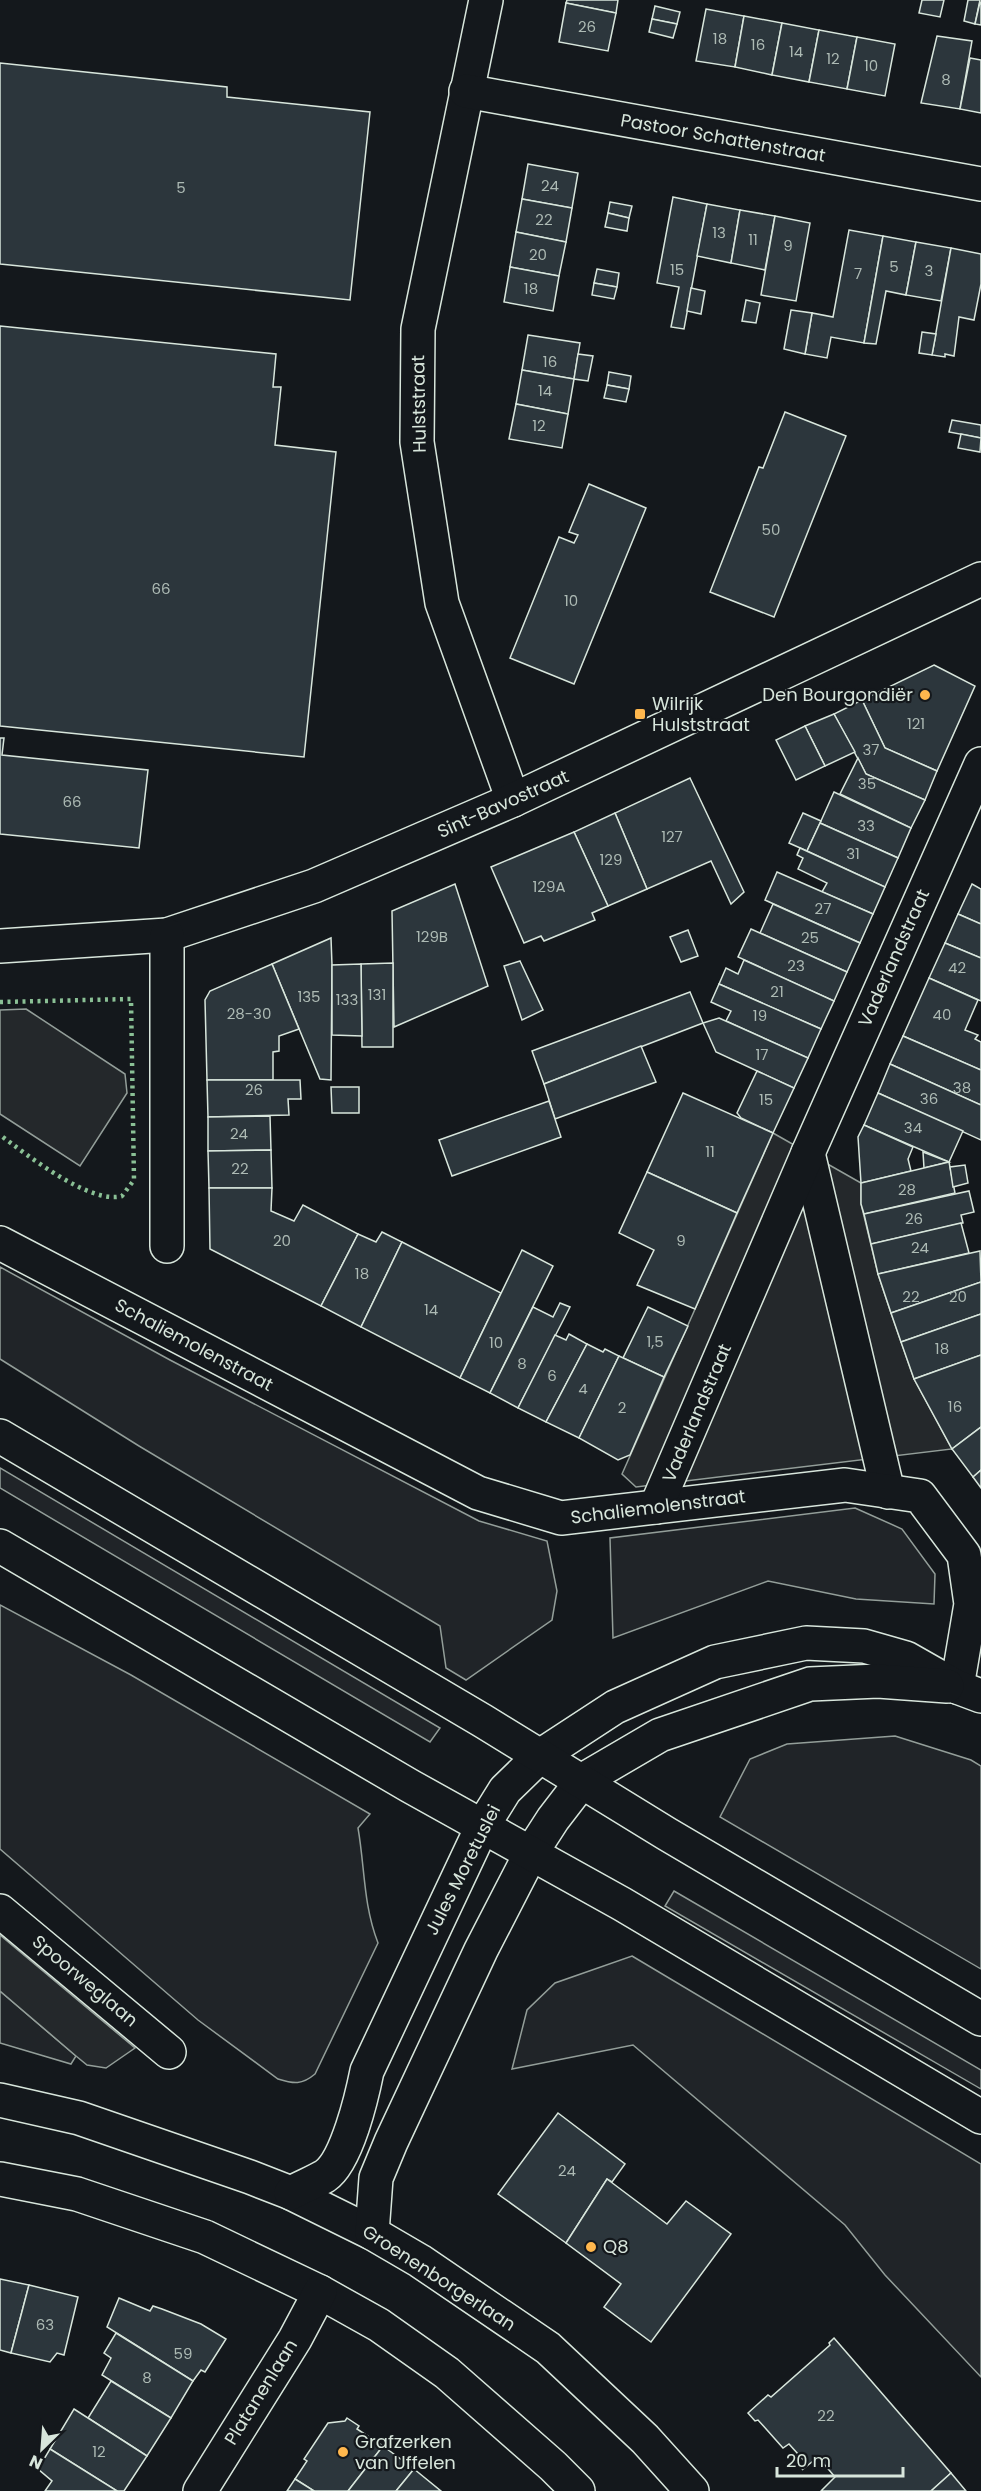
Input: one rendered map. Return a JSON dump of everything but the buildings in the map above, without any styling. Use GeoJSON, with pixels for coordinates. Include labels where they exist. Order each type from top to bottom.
{"type":"FeatureCollection","features":[{"type":"Feature","properties":{"kind":"main road","name":"Hulststraat"},"geometry":{"type":"LineString","coordinates":[[486,0],[418,329],[417,442],[442,603],[513,800]]}},
{"type":"Feature","properties":{"kind":"main road","name":"Pastoor Schattenstraat"},"geometry":{"type":"LineString","coordinates":[[466,92],[981,184]]}},
{"type":"Feature","properties":{"kind":"main road","name":"Sint-Bavostraat"},"geometry":{"type":"LineString","coordinates":[[0,946],[168,935],[314,886],[513,800],[978,588]]}},
{"type":"Feature","properties":{"kind":"main road","name":"Vaderlandstraat"},"geometry":{"type":"LineString","coordinates":[[656,1507],[808,1153],[981,764]]}},
{"type":"Feature","properties":{"kind":"main road"},"geometry":{"type":"LineString","coordinates":[[167,1246],[168,935]]}},
{"type":"Feature","properties":{"kind":"main road"},"geometry":{"type":"LineString","coordinates":[[808,1153],[888,1492]]}},
{"type":"Feature","properties":{"kind":"main road","name":"Schaliemolenstraat"},"geometry":{"type":"LineString","coordinates":[[0,1243],[478,1493],[561,1518],[845,1485],[920,1496],[964,1555],[971,1604],[969,1691]]}},
{"type":"Feature","properties":{"kind":"main road"},"geometry":{"type":"LineString","coordinates":[[0,1436],[583,1780],[667,1834],[981,2019]]}},
{"type":"Feature","properties":{"kind":"main road"},"geometry":{"type":"LineString","coordinates":[[0,1546],[981,2117]]}},
{"type":"Feature","properties":{"kind":"main road","name":"Jules Moretuslei"},"geometry":{"type":"LineString","coordinates":[[291,2193],[327,2175],[338,2160],[359,2112],[368,2071],[482,1827],[505,1790],[540,1756],[615,1707],[640,1694],[716,1662],[806,1643],[864,1646],[906,1658],[969,1691]]}},
{"type":"Feature","properties":{"kind":"main road"},"geometry":{"type":"LineString","coordinates":[[372,2232],[376,2178],[480,1950],[531,1853],[583,1780],[660,1735],[810,1684],[878,1681],[969,1691]]}},
{"type":"Feature","properties":{"kind":"main road","name":"Spoorweglaan"},"geometry":{"type":"LineString","coordinates":[[0,1911],[169,2052]]}},
{"type":"Feature","properties":{"kind":"main road","name":"Groenenborgerlaan"},"geometry":{"type":"LineString","coordinates":[[0,2100],[79,2118],[291,2193],[372,2232],[420,2261],[548,2348],[645,2439],[692,2491]]}},
{"type":"Feature","properties":{"kind":"main road"},"geometry":{"type":"LineString","coordinates":[[0,2179],[76,2194],[205,2237],[320,2292],[379,2325],[447,2373],[553,2466],[578,2491]]}},
{"type":"Feature","properties":{"kind":"main road","name":"Platanenlaan"},"geometry":{"type":"LineString","coordinates":[[200,2491],[295,2339],[320,2292]]}},
{"type":"Feature","properties":{"kind":"shaded area"},"geometry":{"type":"Polygon","coordinates":[[[26,1009],[125,1074],[127,1093],[80,1166],[0,1114],[0,1010],[26,1009]]]}},
{"type":"Feature","properties":{"kind":"shaded area"},"geometry":{"type":"Polygon","coordinates":[[[773,1133],[861,1183],[861,1204],[878,1274],[891,1313],[914,1379],[952,1449],[636,1487],[622,1474],[773,1133]]]}},
{"type":"Feature","properties":{"kind":"shaded area"},"geometry":{"type":"Polygon","coordinates":[[[0,1267],[170,1360],[479,1521],[547,1541],[557,1591],[552,1620],[466,1680],[446,1668],[440,1626],[139,1446],[0,1359],[0,1267]]]}},
{"type":"Feature","properties":{"kind":"shaded area"},"geometry":{"type":"Polygon","coordinates":[[[0,1468],[440,1728],[430,1742],[0,1488],[0,1468]]]}},
{"type":"Feature","properties":{"kind":"shaded area"},"geometry":{"type":"Polygon","coordinates":[[[855,1508],[902,1529],[935,1574],[934,1604],[856,1599],[768,1581],[613,1638],[610,1538],[855,1508]]]}},
{"type":"Feature","properties":{"kind":"shaded area"},"geometry":{"type":"Polygon","coordinates":[[[0,1605],[131,1675],[370,1814],[358,1828],[367,1900],[378,1943],[315,2074],[310,2078],[298,2082],[278,2079],[198,2020],[0,1849],[0,1605]]]}},
{"type":"Feature","properties":{"kind":"shaded area"},"geometry":{"type":"Polygon","coordinates":[[[895,1736],[971,1760],[981,1766],[981,1969],[720,1817],[750,1759],[787,1744],[895,1736]]]}},
{"type":"Feature","properties":{"kind":"shaded area"},"geometry":{"type":"Polygon","coordinates":[[[674,1891],[981,2070],[981,2089],[665,1906],[674,1891]]]}},
{"type":"Feature","properties":{"kind":"shaded area"},"geometry":{"type":"Polygon","coordinates":[[[0,1935],[135,2048],[106,2068],[87,2065],[76,2056],[0,1991],[0,1935]]]}},
{"type":"Feature","properties":{"kind":"shaded area"},"geometry":{"type":"Polygon","coordinates":[[[632,1956],[981,2164],[981,2377],[885,2275],[845,2225],[633,2045],[512,2069],[527,2010],[555,1983],[632,1956]]]}},
{"type":"Feature","properties":{"kind":"shaded area"},"geometry":{"type":"Polygon","coordinates":[[[0,1991],[76,2056],[71,2064],[0,2043],[0,1991]]]}},
{"type":"Feature","properties":{"kind":"hedge"},"geometry":{"type":"LineString","coordinates":[[0,1002],[131,999],[134,1180],[122,1196],[109,1197],[93,1193],[59,1176],[0,1135]]}},
{"type":"Feature","properties":{"kind":"place","name":"Den Bourgondiër"},"geometry":{"type":"Point","coordinates":[925,695]}},
{"type":"Feature","properties":{"kind":"place","name":"Wilrijk Hulststraat"},"geometry":{"type":"Point","coordinates":[640,714]}},
{"type":"Feature","properties":{"kind":"place","name":"Q8"},"geometry":{"type":"Point","coordinates":[591,2247]}},
{"type":"Feature","properties":{"kind":"place","name":"Grafzerken van Uffelen"},"geometry":{"type":"Point","coordinates":[343,2452]}}]}
